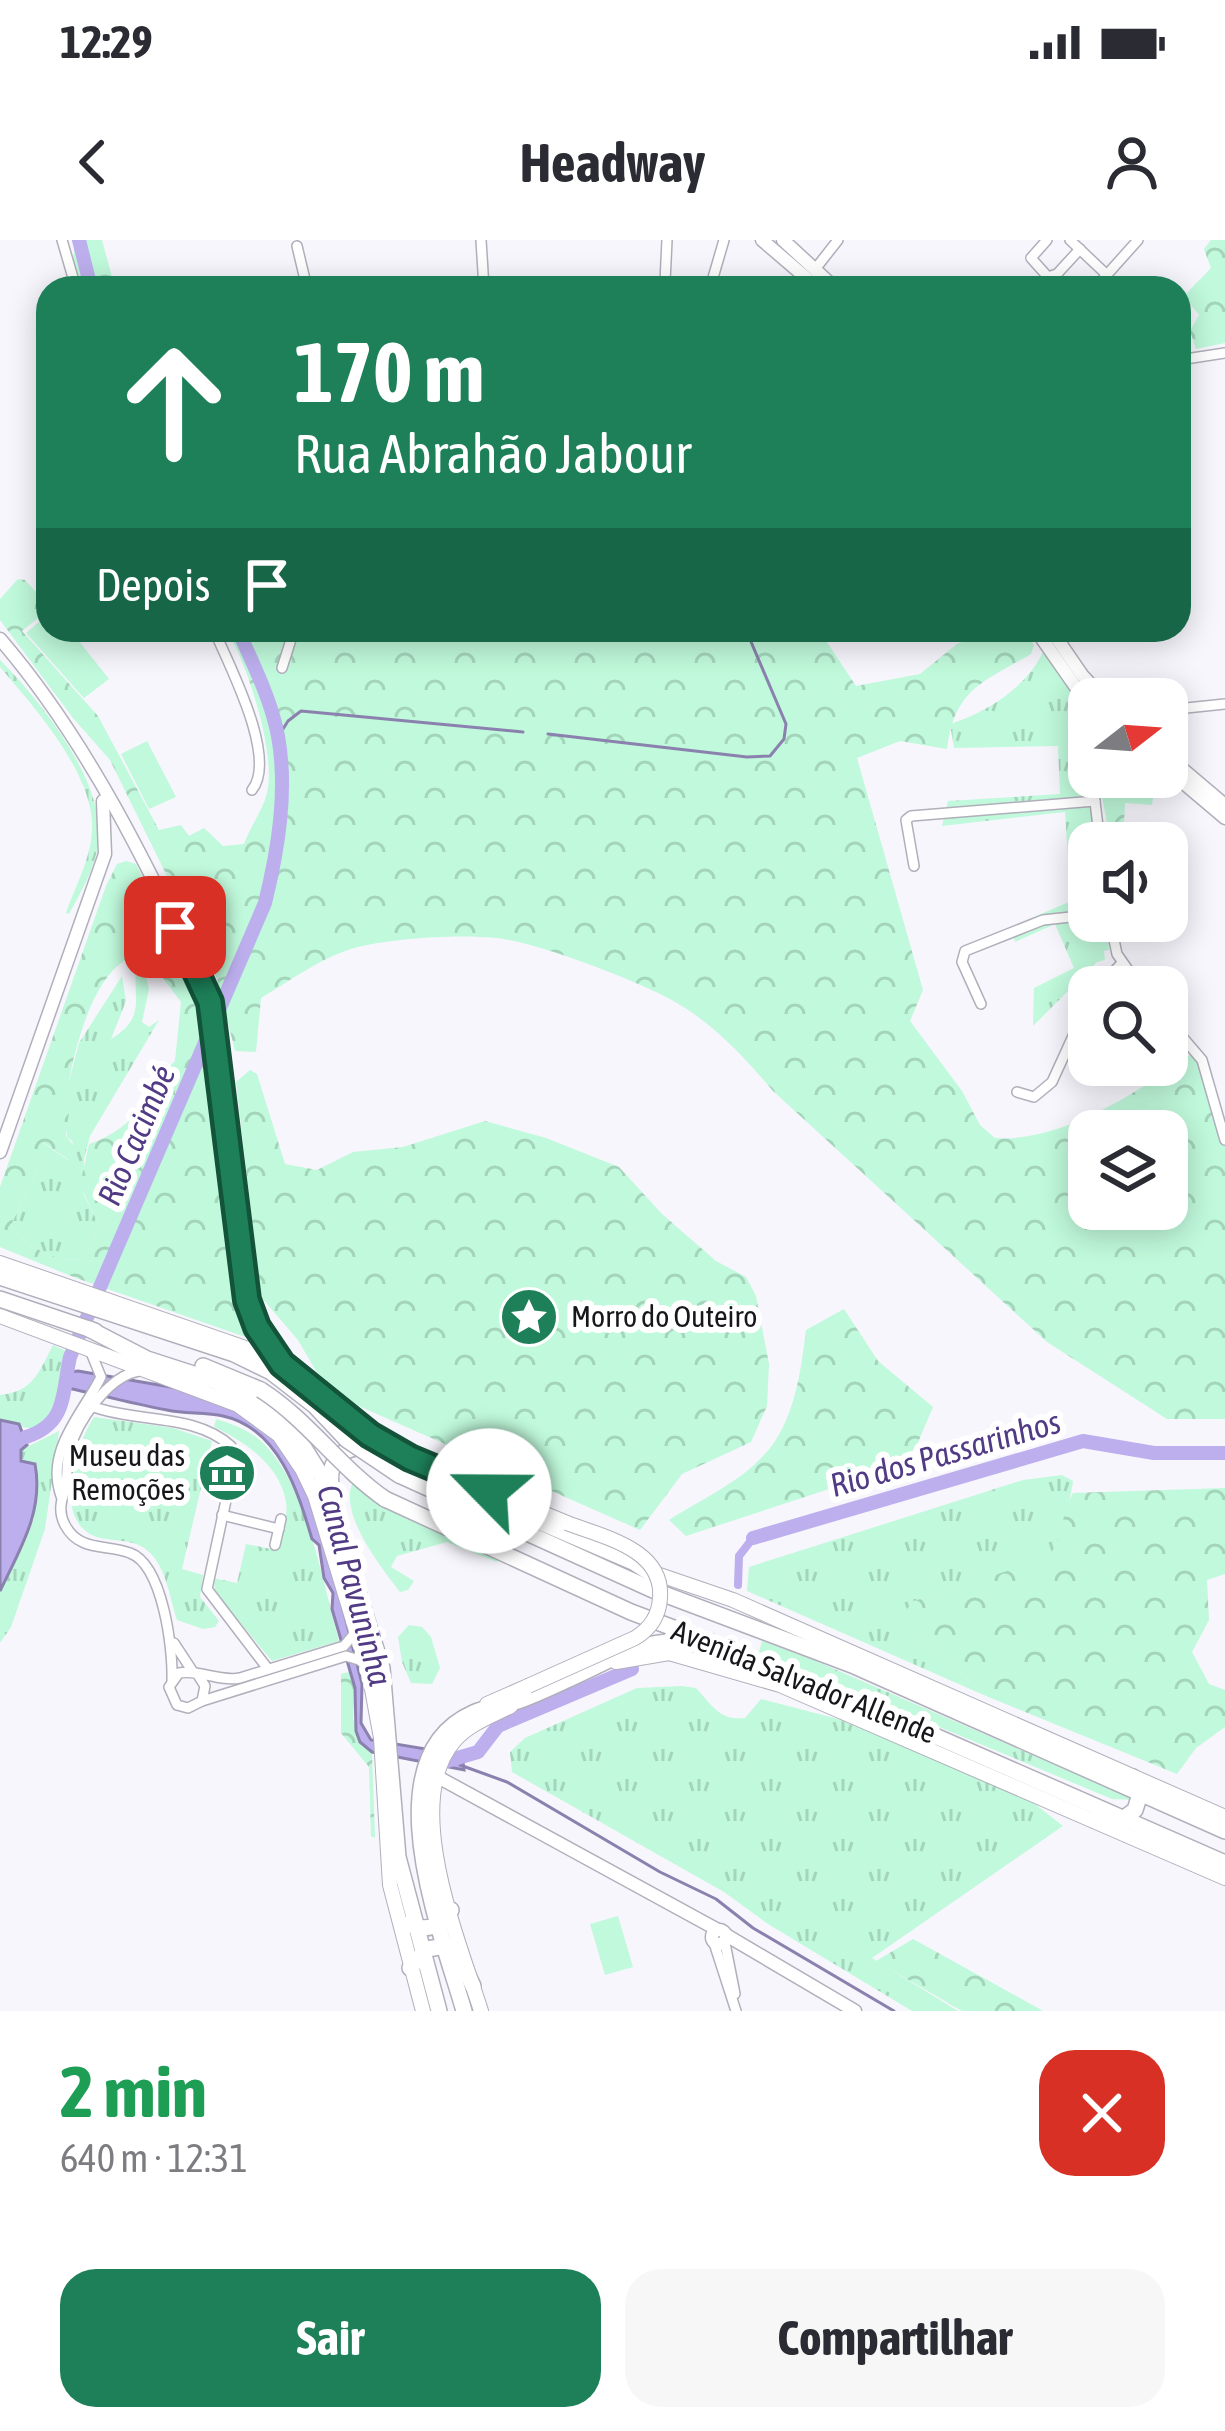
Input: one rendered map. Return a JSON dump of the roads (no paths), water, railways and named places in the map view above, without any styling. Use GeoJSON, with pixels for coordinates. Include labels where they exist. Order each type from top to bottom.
{"type":"FeatureCollection","features":[{"type":"Feature","properties":{"kind":"highway"},"geometry":{"type":"LineString","coordinates":[[0,1277],[99,1304],[276,1368],[346,1440],[403,1470]]}},
{"type":"Feature","properties":{"kind":"highway"},"geometry":{"type":"LineString","coordinates":[[0,1299],[80,1335],[215,1381],[274,1414],[312,1457],[336,1516]]}},
{"type":"Feature","properties":{"kind":"highway","name":"Avenida Salvador Allende"},"geometry":{"type":"LineString","coordinates":[[80,1335],[224,1373],[261,1390],[287,1408],[339,1463],[385,1499],[631,1612],[862,1704],[1225,1863]]}},
{"type":"Feature","properties":{"kind":"highway"},"geometry":{"type":"LineString","coordinates":[[326,1398],[360,1437],[403,1470]]}},
{"type":"Feature","properties":{"kind":"highway"},"geometry":{"type":"LineString","coordinates":[[403,1470],[361,1446],[340,1454],[329,1474],[359,1632],[386,1685],[397,1851],[439,2011]]}},
{"type":"Feature","properties":{"kind":"highway","name":"Avenida Salvador Allende"},"geometry":{"type":"LineString","coordinates":[[403,1470],[649,1571],[726,1616]]}},
{"type":"Feature","properties":{"kind":"highway","name":"Avenida Salvador Allende"},"geometry":{"type":"LineString","coordinates":[[403,1470],[653,1590],[886,1679],[1225,1831]]}},
{"type":"Feature","properties":{"kind":"highway"},"geometry":{"type":"LineString","coordinates":[[598,1667],[637,1648],[666,1642],[687,1643],[764,1668]]}},
{"type":"Feature","properties":{"kind":"highway","name":"Avenida Salvador Allende"},"geometry":{"type":"LineString","coordinates":[[527,1692],[598,1667]]}},
{"type":"Feature","properties":{"kind":"highway"},"geometry":{"type":"LineString","coordinates":[[886,1679],[961,1700]]}},
{"type":"Feature","properties":{"kind":"highway"},"geometry":{"type":"LineString","coordinates":[[464,2011],[446,1946],[445,1916],[419,1849],[420,1793],[449,1731],[472,1713],[527,1692]]}},
{"type":"Feature","properties":{"kind":"highway"},"geometry":{"type":"LineString","coordinates":[[862,1704],[942,1753]]}},
{"type":"Feature","properties":{"kind":"highway"},"geometry":{"type":"LineString","coordinates":[[1094,1820],[1125,1819],[1135,1810],[1140,1794],[1133,1777]]}},
{"type":"Feature","properties":{"kind":"highway"},"geometry":{"type":"LineString","coordinates":[[390,1885],[406,1921],[415,1927],[424,1929],[445,1916]]}},
{"type":"Feature","properties":{"kind":"highway"},"geometry":{"type":"LineString","coordinates":[[410,1968],[422,1952],[446,1946],[458,1953],[473,1986]]}},
{"type":"Feature","properties":{"kind":"main road"},"geometry":{"type":"LineString","coordinates":[[0,1263],[79,1298]]}},
{"type":"Feature","properties":{"kind":"main road"},"geometry":{"type":"LineString","coordinates":[[0,1316],[80,1335],[151,1371],[238,1405],[280,1436],[314,1496],[359,1632],[361,1659],[386,1738]]}},
{"type":"Feature","properties":{"kind":"main road"},"geometry":{"type":"LineString","coordinates":[[276,1368],[410,1458],[638,1552],[659,1581],[660,1604],[650,1627],[527,1692]]}},
{"type":"Feature","properties":{"kind":"main road","name":"Avenida Salvador Allende"},"geometry":{"type":"LineString","coordinates":[[649,1571],[733,1600],[1225,1816]]}},
{"type":"Feature","properties":{"kind":"main road","name":"Avenida Salvador Allende"},"geometry":{"type":"LineString","coordinates":[[598,1667],[655,1653],[701,1660],[780,1685],[1225,1878]]}},
{"type":"Feature","properties":{"kind":"main road","name":"Avenida Salvador Allende"},"geometry":{"type":"LineString","coordinates":[[442,1749],[527,1692]]}},
{"type":"Feature","properties":{"kind":"main road"},"geometry":{"type":"LineString","coordinates":[[388,1765],[390,1885],[423,2011]]}},
{"type":"Feature","properties":{"kind":"main road"},"geometry":{"type":"LineString","coordinates":[[434,1771],[430,1830],[445,1916],[481,2011]]}},
{"type":"Feature","properties":{"kind":"street"},"geometry":{"type":"LineString","coordinates":[[62,240],[72,276]]}},
{"type":"Feature","properties":{"kind":"street"},"geometry":{"type":"LineString","coordinates":[[481,240],[483,276]]}},
{"type":"Feature","properties":{"kind":"street"},"geometry":{"type":"LineString","coordinates":[[665,276],[667,240]]}},
{"type":"Feature","properties":{"kind":"street"},"geometry":{"type":"LineString","coordinates":[[714,276],[724,240]]}},
{"type":"Feature","properties":{"kind":"street"},"geometry":{"type":"LineString","coordinates":[[762,240],[804,276]]}},
{"type":"Feature","properties":{"kind":"street"},"geometry":{"type":"LineString","coordinates":[[783,240],[824,276]]}},
{"type":"Feature","properties":{"kind":"street"},"geometry":{"type":"LineString","coordinates":[[816,268],[838,240]]}},
{"type":"Feature","properties":{"kind":"street"},"geometry":{"type":"LineString","coordinates":[[1047,240],[1030,258],[1047,276]]}},
{"type":"Feature","properties":{"kind":"street"},"geometry":{"type":"LineString","coordinates":[[1070,240],[1107,275],[1138,240]]}},
{"type":"Feature","properties":{"kind":"street"},"geometry":{"type":"LineString","coordinates":[[297,247],[304,276]]}},
{"type":"Feature","properties":{"kind":"street"},"geometry":{"type":"LineString","coordinates":[[1051,276],[1080,250]]}},
{"type":"Feature","properties":{"kind":"street"},"geometry":{"type":"LineString","coordinates":[[1191,358],[1225,352]]}},
{"type":"Feature","properties":{"kind":"street"},"geometry":{"type":"LineString","coordinates":[[0,639],[40,688],[98,783],[210,1002],[247,1300],[276,1368]]}},
{"type":"Feature","properties":{"kind":"street"},"geometry":{"type":"LineString","coordinates":[[219,642],[259,752],[261,775],[252,790]]}},
{"type":"Feature","properties":{"kind":"street"},"geometry":{"type":"LineString","coordinates":[[282,668],[290,642]]}},
{"type":"Feature","properties":{"kind":"street"},"geometry":{"type":"LineString","coordinates":[[1044,642],[1069,678]]}},
{"type":"Feature","properties":{"kind":"street"},"geometry":{"type":"LineString","coordinates":[[1059,642],[1085,678]]}},
{"type":"Feature","properties":{"kind":"street"},"geometry":{"type":"LineString","coordinates":[[1188,708],[1225,704]]}},
{"type":"Feature","properties":{"kind":"street"},"geometry":{"type":"LineString","coordinates":[[1188,774],[1225,805]]}},
{"type":"Feature","properties":{"kind":"street"},"geometry":{"type":"LineString","coordinates":[[0,1152],[105,854],[107,826],[98,783]]}},
{"type":"Feature","properties":{"kind":"street"},"geometry":{"type":"LineString","coordinates":[[1188,787],[1225,818]]}},
{"type":"Feature","properties":{"kind":"street"},"geometry":{"type":"LineString","coordinates":[[1095,798],[1098,822]]}},
{"type":"Feature","properties":{"kind":"street"},"geometry":{"type":"LineString","coordinates":[[914,866],[906,820],[911,815],[1095,801]]}},
{"type":"Feature","properties":{"kind":"street"},"geometry":{"type":"LineString","coordinates":[[105,854],[123,847],[136,851]]}},
{"type":"Feature","properties":{"kind":"street"},"geometry":{"type":"LineString","coordinates":[[981,1004],[962,962],[965,951],[1043,920],[1068,917]]}},
{"type":"Feature","properties":{"kind":"street"},"geometry":{"type":"LineString","coordinates":[[1114,942],[1125,966]]}},
{"type":"Feature","properties":{"kind":"street"},"geometry":{"type":"LineString","coordinates":[[1118,966],[1122,962]]}},
{"type":"Feature","properties":{"kind":"street"},"geometry":{"type":"LineString","coordinates":[[1017,1092],[1034,1097],[1046,1090],[1068,1044]]}},
{"type":"Feature","properties":{"kind":"street"},"geometry":{"type":"LineString","coordinates":[[1188,1044],[1202,1060],[1225,1140]]}},
{"type":"Feature","properties":{"kind":"street"},"geometry":{"type":"LineString","coordinates":[[80,1335],[101,1375],[94,1402],[71,1444],[61,1510],[67,1528],[84,1543],[129,1552],[144,1562],[171,1638],[206,1690],[202,1701]]}},
{"type":"Feature","properties":{"kind":"street"},"geometry":{"type":"LineString","coordinates":[[94,1402],[120,1378],[151,1371]]}},
{"type":"Feature","properties":{"kind":"street"},"geometry":{"type":"LineString","coordinates":[[94,1402],[182,1424],[228,1442],[235,1459],[207,1589],[268,1669]]}},
{"type":"Feature","properties":{"kind":"street"},"geometry":{"type":"LineString","coordinates":[[222,1515],[280,1524],[275,1545]]}},
{"type":"Feature","properties":{"kind":"street"},"geometry":{"type":"LineString","coordinates":[[171,1638],[170,1695],[177,1705],[188,1708],[334,1654],[359,1632]]}},
{"type":"Feature","properties":{"kind":"street"},"geometry":{"type":"LineString","coordinates":[[172,1680],[182,1672],[228,1680],[334,1654],[361,1659]]}},
{"type":"Feature","properties":{"kind":"street"},"geometry":{"type":"LineString","coordinates":[[434,1771],[452,1786],[698,1916],[719,1937],[855,2011]]}},
{"type":"Feature","properties":{"kind":"street"},"geometry":{"type":"LineString","coordinates":[[431,1795],[452,1786]]}},
{"type":"Feature","properties":{"kind":"street"},"geometry":{"type":"LineString","coordinates":[[719,1937],[737,2011]]}},
{"type":"Feature","properties":{"kind":"waterway","name":"Rio Cacimbé"},"geometry":{"type":"LineString","coordinates":[[79,240],[88,276]]}},
{"type":"Feature","properties":{"kind":"waterway","name":"Rio Cacimbé"},"geometry":{"type":"LineString","coordinates":[[26,1437],[56,1416],[70,1357],[265,903],[280,820],[281,757],[271,709],[243,642]]}},
{"type":"Feature","properties":{"kind":"waterway"},"geometry":{"type":"LineString","coordinates":[[548,734],[770,756],[784,739],[786,724],[751,642]]}},
{"type":"Feature","properties":{"kind":"waterway"},"geometry":{"type":"LineString","coordinates":[[278,737],[301,711],[523,732]]}},
{"type":"Feature","properties":{"kind":"waterway","name":"Rio dos Passarinhos"},"geometry":{"type":"LineString","coordinates":[[753,1538],[1083,1441],[1154,1453],[1225,1453]]}},
{"type":"Feature","properties":{"kind":"waterway"},"geometry":{"type":"LineString","coordinates":[[738,1585],[739,1556],[753,1538]]}},
{"type":"Feature","properties":{"kind":"waterway","name":"Rio dos Passarinhos"},"geometry":{"type":"LineString","coordinates":[[447,1761],[478,1752],[498,1726],[632,1669]]}},
{"type":"Feature","properties":{"kind":"waterway"},"geometry":{"type":"LineString","coordinates":[[460,1765],[507,1782],[660,1872],[716,1899],[753,1928],[894,2011]]}},
{"type":"Feature","properties":{"kind":"place","name":"Morro do Outeiro"},"geometry":{"type":"Point","coordinates":[529,1317]}},
{"type":"Feature","properties":{"kind":"place","name":"Museu das Remoções"},"geometry":{"type":"Point","coordinates":[227,1473]}},
{"type":"Feature","properties":{"kind":"water label","name":"Canal Pavuninha"},"geometry":{"type":"Point","coordinates":[355,1585]}}]}
